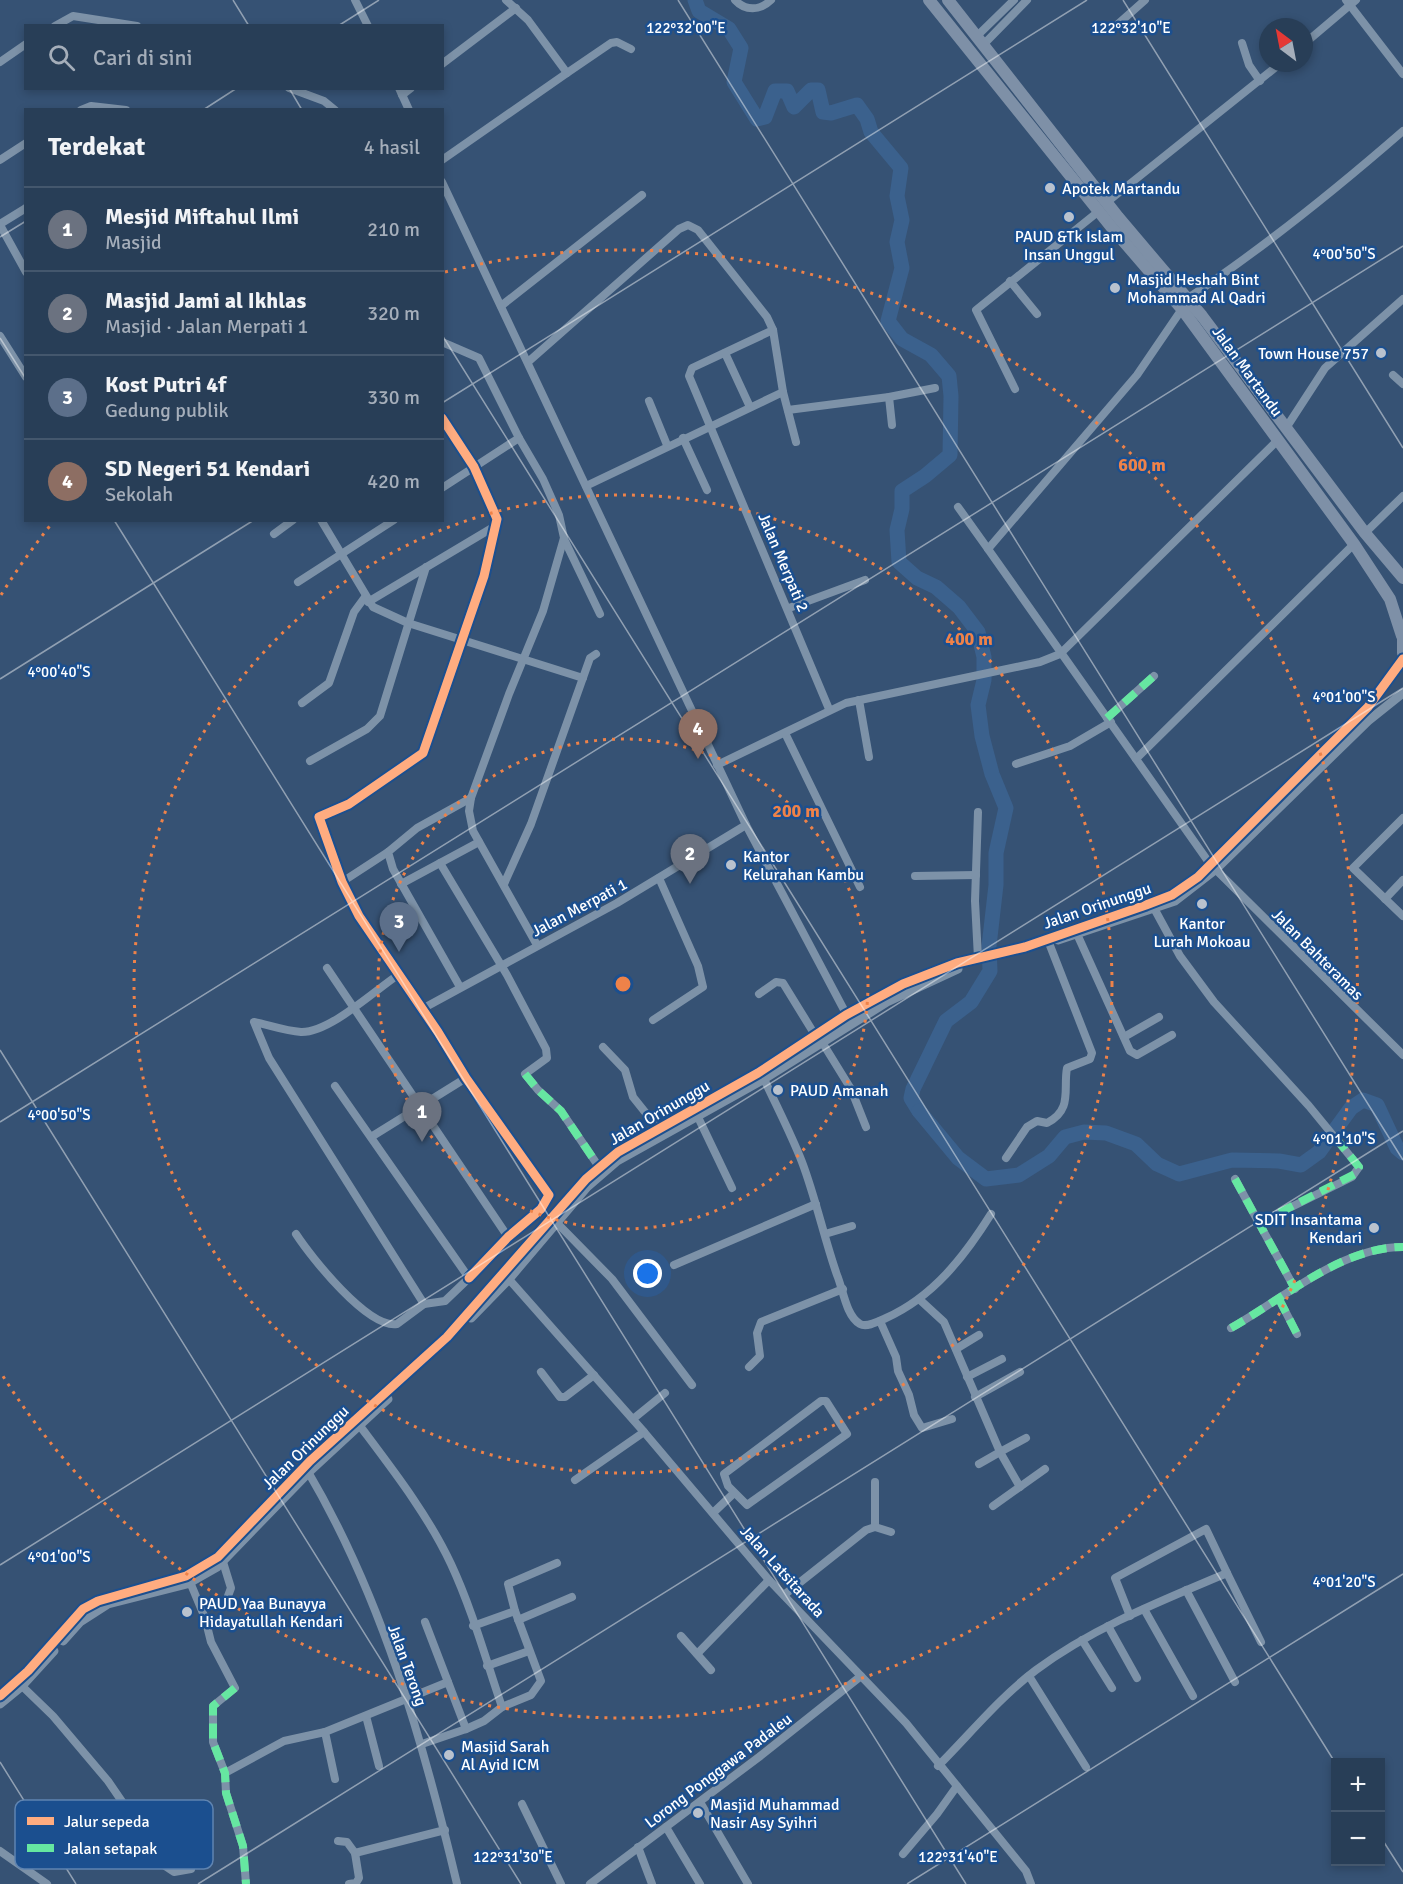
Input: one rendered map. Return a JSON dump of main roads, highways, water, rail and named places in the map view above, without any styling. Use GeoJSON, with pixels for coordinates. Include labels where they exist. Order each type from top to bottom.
{"type":"FeatureCollection","features":[{"type":"Feature","properties":{"kind":"highway","name":"Jalan Martandu"},"geometry":{"type":"LineString","coordinates":[[929,0],[1185,304],[1286,428],[1365,533],[1403,578]]}},
{"type":"Feature","properties":{"kind":"highway","name":"Jalan Martandu"},"geometry":{"type":"LineString","coordinates":[[952,2],[1067,162]]}},
{"type":"Feature","properties":{"kind":"highway","name":"Jalan Martandu"},"geometry":{"type":"LineString","coordinates":[[1185,304],[1278,440],[1354,544],[1390,599],[1403,636],[1403,653]]}},
{"type":"Feature","properties":{"kind":"waterway"},"geometry":{"type":"LineString","coordinates":[[695,0],[699,11],[729,29],[741,48],[734,82],[757,119],[765,117],[775,91],[787,91],[794,107],[811,90],[818,90],[823,112],[831,113],[857,105],[867,119],[871,132],[901,168],[897,196],[902,220],[897,242],[902,268],[888,321],[902,339],[931,355],[949,376],[950,455],[902,491],[902,509],[897,530],[899,562],[917,578],[936,587],[959,607],[978,632],[984,657],[984,680],[978,705],[982,736],[992,774],[1006,808],[996,853],[996,885],[989,946],[990,971],[971,1002],[946,1021],[913,1089],[911,1098],[919,1111]]}},
{"type":"Feature","properties":{"kind":"waterway"},"geometry":{"type":"LineString","coordinates":[[919,1111],[958,1158],[986,1179],[1019,1175],[1049,1156],[1065,1137],[1084,1132],[1106,1133],[1136,1144],[1157,1164],[1179,1174],[1232,1160],[1279,1161],[1301,1165],[1319,1152],[1351,1108],[1363,1100],[1377,1105],[1397,1148],[1403,1153]]}},
{"type":"Feature","properties":{"kind":"place","name":"Apotek Martandu"},"geometry":{"type":"Point","coordinates":[1050,188]}},
{"type":"Feature","properties":{"kind":"place","name":"PAUD &Tk Islam Insan Unggul"},"geometry":{"type":"Point","coordinates":[1069,217]}},
{"type":"Feature","properties":{"kind":"place","name":"Masjid Heshah Bint Mohammad Al Qadri"},"geometry":{"type":"Point","coordinates":[1115,288]}},
{"type":"Feature","properties":{"kind":"place","name":"Town House 757"},"geometry":{"type":"Point","coordinates":[1381,353]}},
{"type":"Feature","properties":{"kind":"place","name":"SD Negeri 51 Kendari"},"geometry":{"type":"Point","coordinates":[698,759]}},
{"type":"Feature","properties":{"kind":"place","name":"Kantor Kelurahan Kambu"},"geometry":{"type":"Point","coordinates":[731,865]}},
{"type":"Feature","properties":{"kind":"place","name":"Masjid Jami al Ikhlas"},"geometry":{"type":"Point","coordinates":[690,884]}},
{"type":"Feature","properties":{"kind":"place","name":"Kantor Lurah Mokoau"},"geometry":{"type":"Point","coordinates":[1202,904]}},
{"type":"Feature","properties":{"kind":"place","name":"Kost Putri 4f"},"geometry":{"type":"Point","coordinates":[399,952]}},
{"type":"Feature","properties":{"kind":"place","name":"PAUD Amanah"},"geometry":{"type":"Point","coordinates":[778,1090]}},
{"type":"Feature","properties":{"kind":"place","name":"Mesjid Miftahul Ilmi"},"geometry":{"type":"Point","coordinates":[422,1142]}},
{"type":"Feature","properties":{"kind":"place","name":"SDIT Insantama Kendari"},"geometry":{"type":"Point","coordinates":[1374,1228]}},
{"type":"Feature","properties":{"kind":"place","name":"PAUD Yaa Bunayya Hidayatullah Kendari"},"geometry":{"type":"Point","coordinates":[187,1612]}},
{"type":"Feature","properties":{"kind":"place","name":"Masjid Sarah Al Ayid ICM"},"geometry":{"type":"Point","coordinates":[449,1755]}},
{"type":"Feature","properties":{"kind":"place","name":"Masjid Muhammad Nasir Asy Syihri"},"geometry":{"type":"Point","coordinates":[698,1813]}}]}
